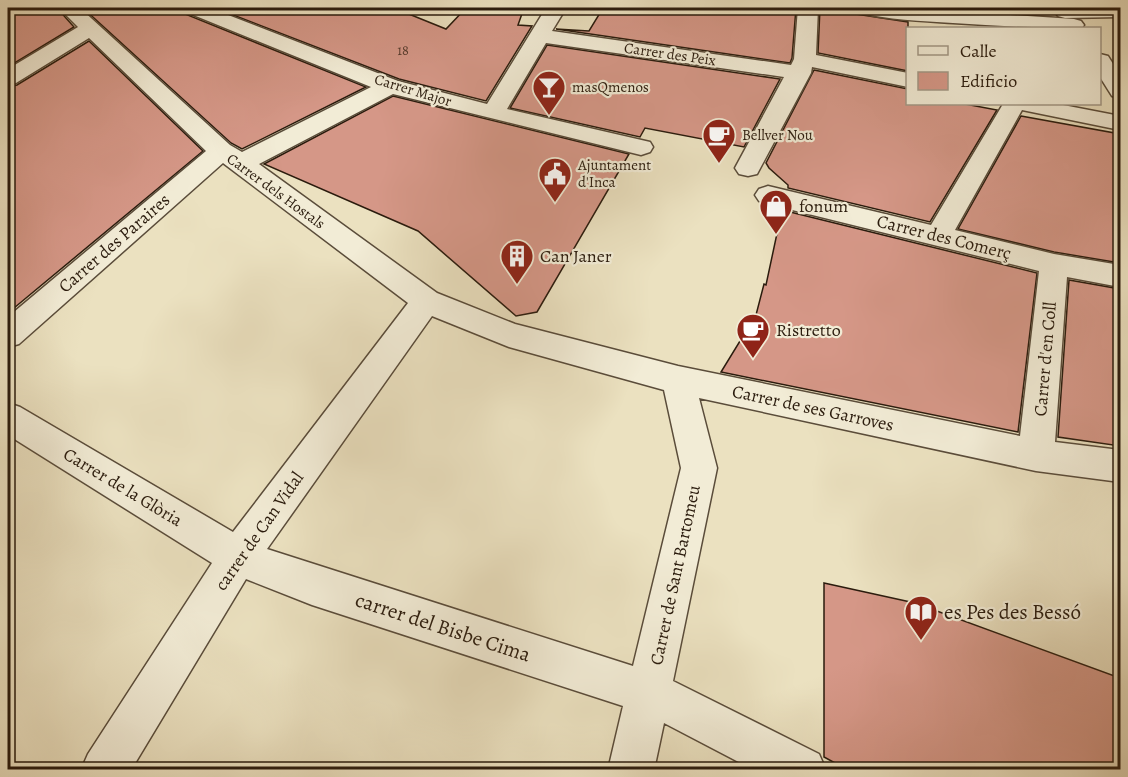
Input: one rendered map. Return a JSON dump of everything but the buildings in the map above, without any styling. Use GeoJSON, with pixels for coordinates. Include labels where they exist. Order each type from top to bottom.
{"type":"FeatureCollection","features":[{"type":"Feature","properties":{"kind":"street","name":"Carrer dels Hostals"},"geometry":{"type":"LineString","coordinates":[[69,8],[231,157],[426,301],[509,335]]}},
{"type":"Feature","properties":{"kind":"street","name":"Carrer Major"},"geometry":{"type":"LineString","coordinates":[[193,8],[390,86],[493,113],[640,147]]}},
{"type":"Feature","properties":{"kind":"street"},"geometry":{"type":"LineString","coordinates":[[493,113],[556,8]]}},
{"type":"Feature","properties":{"kind":"street"},"geometry":{"type":"LineString","coordinates":[[748,168],[802,66],[807,8]]}},
{"type":"Feature","properties":{"kind":"street"},"geometry":{"type":"LineString","coordinates":[[864,8],[904,14],[1069,18],[1120,11]]}},
{"type":"Feature","properties":{"kind":"street"},"geometry":{"type":"LineString","coordinates":[[8,78],[91,28]]}},
{"type":"Feature","properties":{"kind":"street","name":"Carrer des Peix"},"geometry":{"type":"LineString","coordinates":[[540,36],[906,80]]}},
{"type":"Feature","properties":{"kind":"street"},"geometry":{"type":"LineString","coordinates":[[1101,63],[1120,91]]}},
{"type":"Feature","properties":{"kind":"street","name":"Carrer des Paraires"},"geometry":{"type":"LineString","coordinates":[[8,335],[231,157],[390,86]]}},
{"type":"Feature","properties":{"kind":"street"},"geometry":{"type":"LineString","coordinates":[[939,235],[1013,105]]}},
{"type":"Feature","properties":{"kind":"street"},"geometry":{"type":"LineString","coordinates":[[1030,105],[1120,123]]}},
{"type":"Feature","properties":{"kind":"street","name":"Carrer des Comerç"},"geometry":{"type":"LineString","coordinates":[[768,195],[1054,264],[1120,276]]}},
{"type":"Feature","properties":{"kind":"street","name":"Carrer d'en Coll"},"geometry":{"type":"LineString","coordinates":[[1036,455],[1054,264]]}},
{"type":"Feature","properties":{"kind":"street","name":"carrer de Can Vidal"},"geometry":{"type":"LineString","coordinates":[[104,770],[238,556],[426,301]]}},
{"type":"Feature","properties":{"kind":"street","name":"Carrer de ses Garroves"},"geometry":{"type":"LineString","coordinates":[[509,335],[678,380],[1036,455],[1120,466]]}},
{"type":"Feature","properties":{"kind":"street","name":"Carrer de Sant Bartomeu"},"geometry":{"type":"LineString","coordinates":[[631,770],[699,468],[678,380]]}},
{"type":"Feature","properties":{"kind":"street","name":"Carrer de la Glòria"},"geometry":{"type":"LineString","coordinates":[[8,417],[238,556]]}},
{"type":"Feature","properties":{"kind":"street","name":"carrer del Bisbe Cima"},"geometry":{"type":"LineString","coordinates":[[238,556],[312,585],[650,693],[803,770]]}},
{"type":"Feature","properties":{"kind":"place","name":"masQmenos"},"geometry":{"type":"Point","coordinates":[549,116]}},
{"type":"Feature","properties":{"kind":"place","name":"Bellver Nou"},"geometry":{"type":"Point","coordinates":[719,164]}},
{"type":"Feature","properties":{"kind":"place","name":"Ajuntament d'Inca"},"geometry":{"type":"Point","coordinates":[555,203]}},
{"type":"Feature","properties":{"kind":"place","name":"fonum"},"geometry":{"type":"Point","coordinates":[776,235]}},
{"type":"Feature","properties":{"kind":"place","name":"Can Janer"},"geometry":{"type":"Point","coordinates":[517,285]}},
{"type":"Feature","properties":{"kind":"place","name":"Ristretto"},"geometry":{"type":"Point","coordinates":[753,359]}},
{"type":"Feature","properties":{"kind":"place","name":"es Pes des Bessó"},"geometry":{"type":"Point","coordinates":[921,641]}}]}
